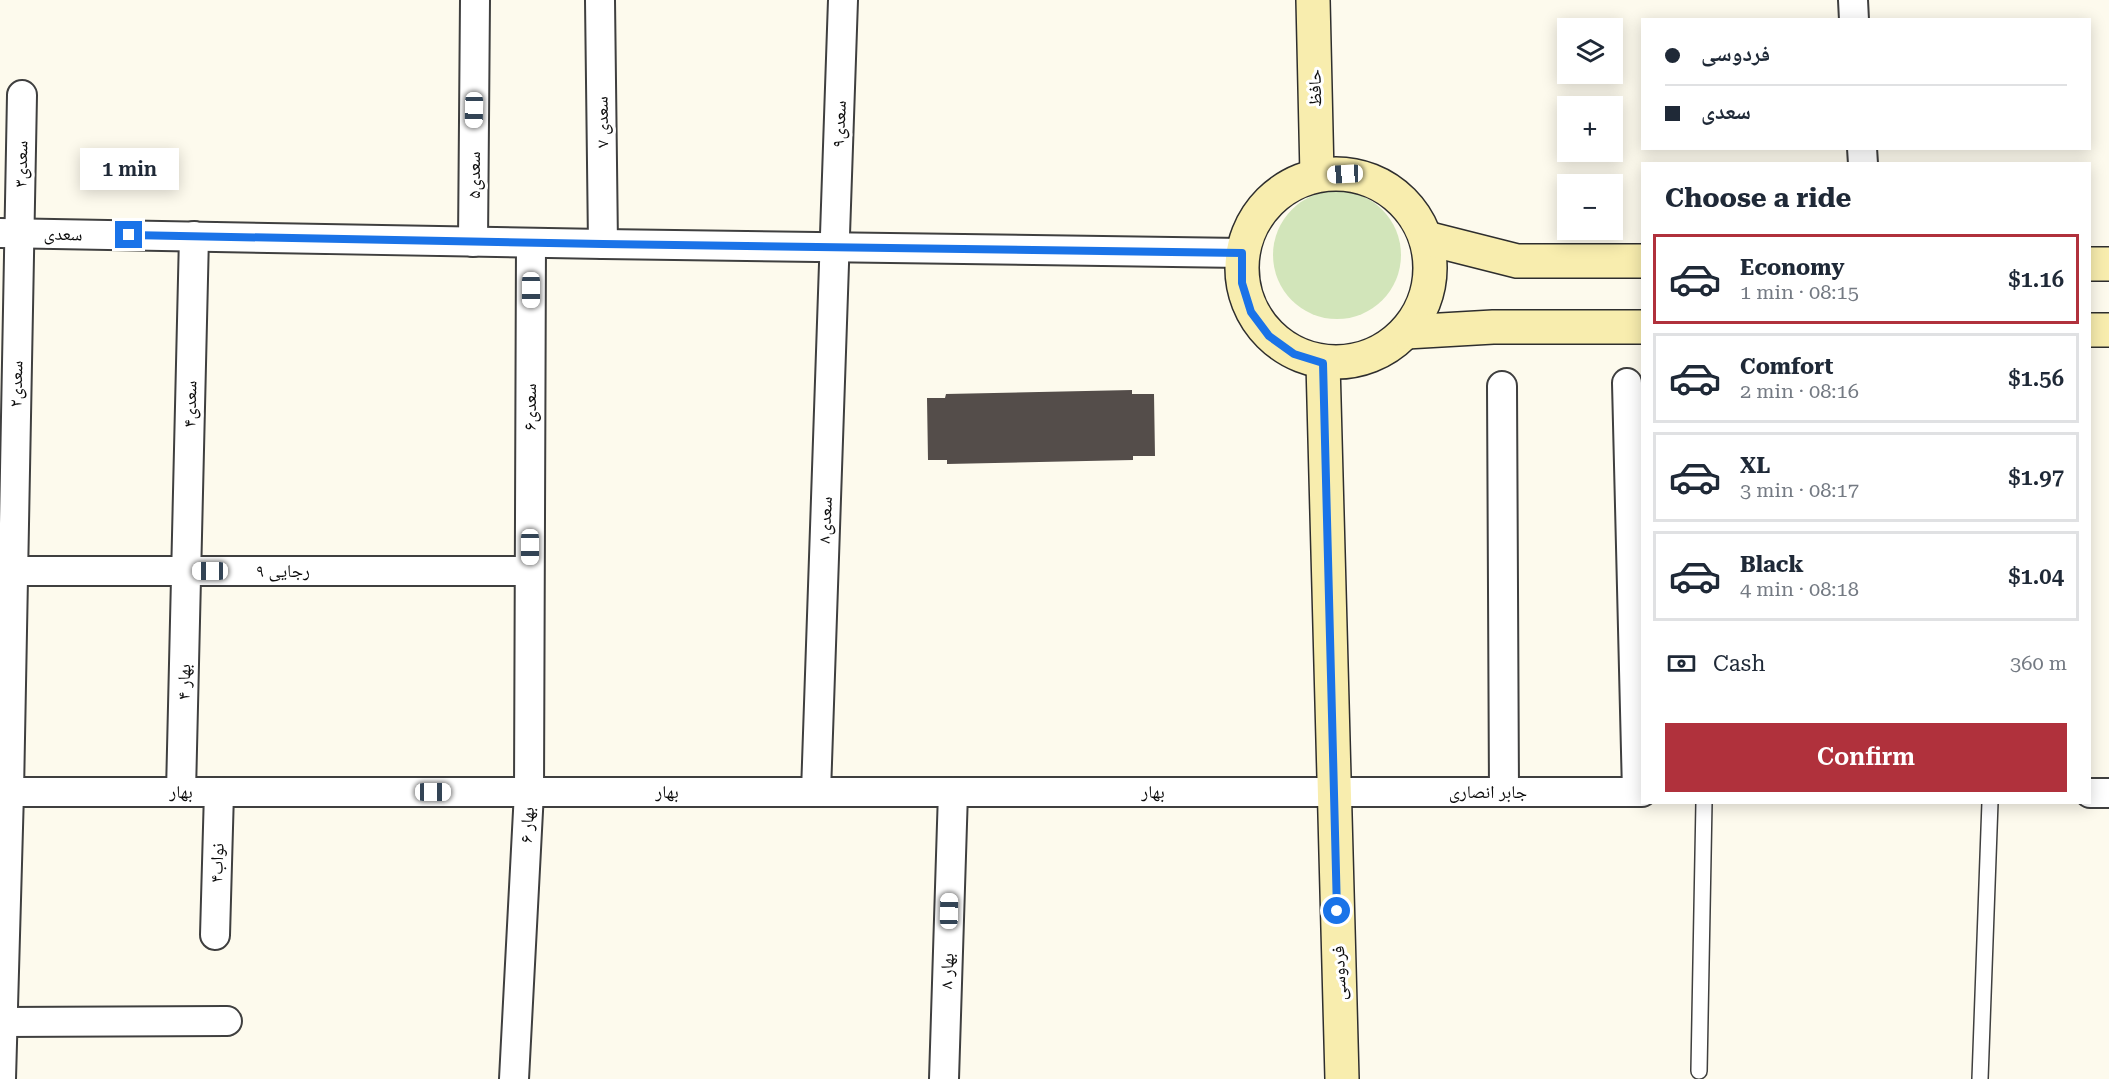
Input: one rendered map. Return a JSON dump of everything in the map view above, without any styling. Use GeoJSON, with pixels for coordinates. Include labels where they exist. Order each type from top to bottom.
{"type":"FeatureCollection","features":[{"type":"Feature","properties":{"kind":"street","name":"سعدی۵"},"geometry":{"type":"LineString","coordinates":[[473,242],[475,0]]}},
{"type":"Feature","properties":{"kind":"street","name":"سعدی ۷"},"geometry":{"type":"LineString","coordinates":[[600,0],[603,244]]}},
{"type":"Feature","properties":{"kind":"street","name":"سعدی۹"},"geometry":{"type":"LineString","coordinates":[[834,247],[843,0]]}},
{"type":"Feature","properties":{"kind":"street","name":"حافظ"},"geometry":{"type":"LineString","coordinates":[[1313,0],[1317,175]]}},
{"type":"Feature","properties":{"kind":"street"},"geometry":{"type":"LineString","coordinates":[[1853,0],[1854,18]]}},
{"type":"Feature","properties":{"kind":"street","name":"سعدی۳"},"geometry":{"type":"LineString","coordinates":[[10,233],[22,95]]}},
{"type":"Feature","properties":{"kind":"street"},"geometry":{"type":"LineString","coordinates":[[1345,174],[1371,180],[1395,193],[1414,213],[1426,238],[1431,262],[1429,288],[1421,311],[1407,332],[1382,351],[1353,362],[1323,363],[1294,354],[1269,336],[1251,312],[1242,283],[1242,253],[1251,226],[1268,202],[1290,185],[1317,175],[1345,174]]}},
{"type":"Feature","properties":{"kind":"street","name":"سعدی"},"geometry":{"type":"LineString","coordinates":[[10,233],[1242,253]]}},
{"type":"Feature","properties":{"kind":"street","name":"سعدی۲"},"geometry":{"type":"LineString","coordinates":[[1,1079],[10,233]]}},
{"type":"Feature","properties":{"kind":"street","name":"سعدی۴"},"geometry":{"type":"LineString","coordinates":[[186,571],[194,236]]}},
{"type":"Feature","properties":{"kind":"street"},"geometry":{"type":"LineString","coordinates":[[1426,238],[1517,261],[1641,261]]}},
{"type":"Feature","properties":{"kind":"street","name":"سعدی۶"},"geometry":{"type":"LineString","coordinates":[[529,571],[531,243]]}},
{"type":"Feature","properties":{"kind":"street","name":"سعدی۸"},"geometry":{"type":"LineString","coordinates":[[816,792],[834,247]]}},
{"type":"Feature","properties":{"kind":"street"},"geometry":{"type":"LineString","coordinates":[[2091,264],[2109,264]]}},
{"type":"Feature","properties":{"kind":"street"},"geometry":{"type":"LineString","coordinates":[[1407,332],[1492,327],[1641,327]]}},
{"type":"Feature","properties":{"kind":"street"},"geometry":{"type":"LineString","coordinates":[[2091,330],[2109,330]]}},
{"type":"Feature","properties":{"kind":"street","name":"فردوسی"},"geometry":{"type":"LineString","coordinates":[[1323,363],[1342,1079]]}},
{"type":"Feature","properties":{"kind":"street"},"geometry":{"type":"LineString","coordinates":[[1627,383],[1640,792]]}},
{"type":"Feature","properties":{"kind":"street"},"geometry":{"type":"LineString","coordinates":[[1502,386],[1504,792]]}},
{"type":"Feature","properties":{"kind":"street","name":"رجایی ۹"},"geometry":{"type":"LineString","coordinates":[[6,571],[529,571]]}},
{"type":"Feature","properties":{"kind":"street","name":"بهار ۴"},"geometry":{"type":"LineString","coordinates":[[181,792],[186,571]]}},
{"type":"Feature","properties":{"kind":"street","name":"بهار ۶"},"geometry":{"type":"LineString","coordinates":[[514,1079],[529,792],[529,571]]}},
{"type":"Feature","properties":{"kind":"street","name":"بهار"},"geometry":{"type":"LineString","coordinates":[[4,792],[1334,792]]}},
{"type":"Feature","properties":{"kind":"street","name":"نواب۴"},"geometry":{"type":"LineString","coordinates":[[215,935],[219,792]]}},
{"type":"Feature","properties":{"kind":"street","name":"بهار ۸"},"geometry":{"type":"LineString","coordinates":[[944,1079],[953,792]]}},
{"type":"Feature","properties":{"kind":"street","name":"جابر انصاری"},"geometry":{"type":"LineString","coordinates":[[1334,792],[1640,792]]}},
{"type":"Feature","properties":{"kind":"street"},"geometry":{"type":"LineString","coordinates":[[2091,792],[2109,793]]}},
{"type":"Feature","properties":{"kind":"street"},"geometry":{"type":"LineString","coordinates":[[3,1022],[227,1021]]}},
{"type":"Feature","properties":{"kind":"lane"},"geometry":{"type":"LineString","coordinates":[[1700,1071],[1704,804]]}},
{"type":"Feature","properties":{"kind":"lane"},"geometry":{"type":"LineString","coordinates":[[1980,1079],[1990,804]]}},
{"type":"Feature","properties":{"kind":"green space"},"geometry":{"type":"Polygon","coordinates":[[[1337,191],[1362,196],[1382,210],[1396,230],[1401,255],[1396,280],[1382,300],[1362,314],[1337,319],[1312,314],[1292,300],[1278,280],[1273,255],[1278,230],[1292,210],[1312,196],[1337,191]]]}},
{"type":"Feature","properties":{"kind":"building"},"geometry":{"type":"Polygon","coordinates":[[[1132,390],[1132,394],[1154,394],[1155,456],[1133,456],[1133,460],[947,464],[947,460],[928,460],[927,398],[945,398],[946,394],[1132,390]]]}},
{"type":"Feature","properties":{"kind":"route"},"geometry":{"type":"LineString","coordinates":[[129,235],[1242,253],[1242,283],[1251,312],[1269,336],[1294,354],[1323,363],[1337,911]]}}]}
